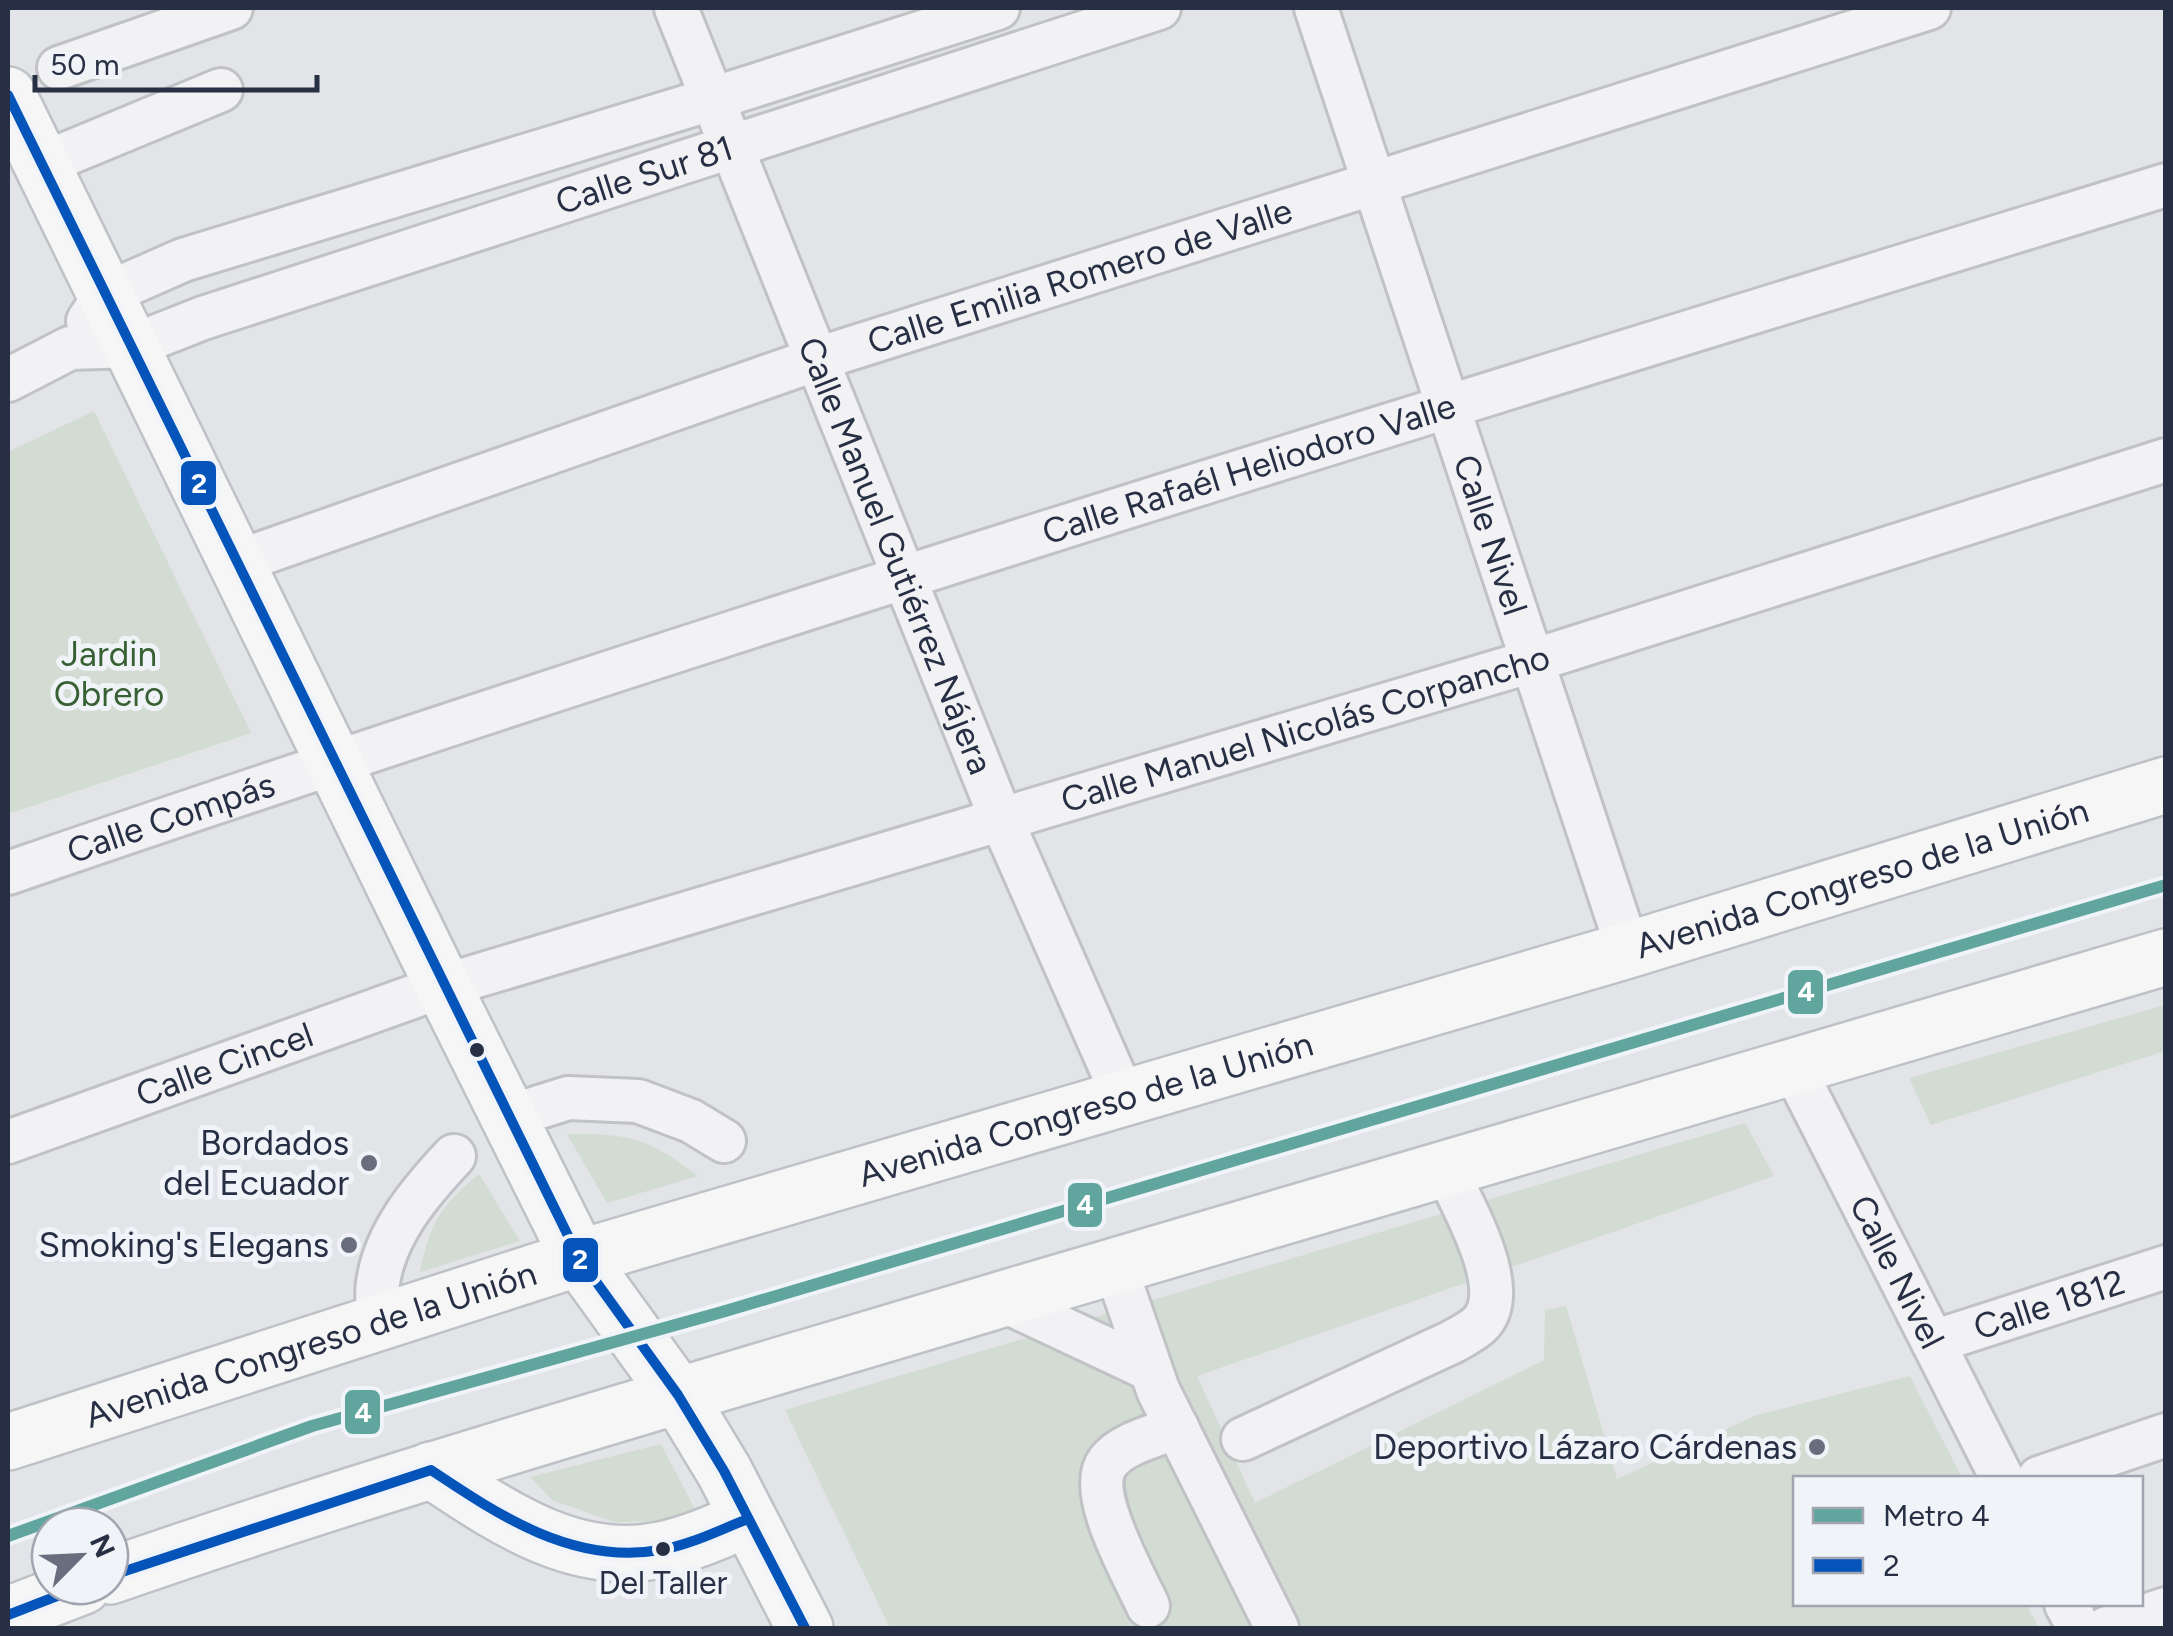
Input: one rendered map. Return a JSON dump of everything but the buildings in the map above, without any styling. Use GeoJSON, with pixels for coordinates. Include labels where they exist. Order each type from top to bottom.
{"type":"FeatureCollection","features":[{"type":"Feature","properties":{"kind":"main road"},"geometry":{"type":"LineString","coordinates":[[8,95],[580,1258],[678,1395],[804,1628]]}},
{"type":"Feature","properties":{"kind":"main road","name":"Avenida Congreso de la Unión"},"geometry":{"type":"LineString","coordinates":[[8,1442],[580,1258],[1628,950],[2166,785]]}},
{"type":"Feature","properties":{"kind":"main road"},"geometry":{"type":"LineString","coordinates":[[130,1569],[431,1470],[678,1395],[2166,957]]}},
{"type":"Feature","properties":{"kind":"main road"},"geometry":{"type":"LineString","coordinates":[[431,1470],[527,1530],[574,1547],[615,1554],[657,1551],[748,1519]]}},
{"type":"Feature","properties":{"kind":"street"},"geometry":{"type":"LineString","coordinates":[[59,68],[231,8]]}},
{"type":"Feature","properties":{"kind":"street","name":"Calle Manuel Gutiérrez Nájera"},"geometry":{"type":"LineString","coordinates":[[676,8],[1002,822],[1124,1098]]}},
{"type":"Feature","properties":{"kind":"street","name":"Calle Sur 81"},"geometry":{"type":"LineString","coordinates":[[106,294],[182,260],[998,8]]}},
{"type":"Feature","properties":{"kind":"street","name":"Calle Sur 81"},"geometry":{"type":"LineString","coordinates":[[70,348],[132,346],[203,318],[730,144],[1159,8]]}},
{"type":"Feature","properties":{"kind":"street","name":"Calle Nivel"},"geometry":{"type":"LineString","coordinates":[[1316,8],[1628,950]]}},
{"type":"Feature","properties":{"kind":"street","name":"Calle Emilia Romero de Valle"},"geometry":{"type":"LineString","coordinates":[[237,562],[817,359],[1930,8]]}},
{"type":"Feature","properties":{"kind":"street"},"geometry":{"type":"LineString","coordinates":[[42,164],[221,90]]}},
{"type":"Feature","properties":{"kind":"street","name":"Calle Rafaél Heliodoro Valle"},"geometry":{"type":"LineString","coordinates":[[334,761],[1448,406],[2166,185]]}},
{"type":"Feature","properties":{"kind":"street"},"geometry":{"type":"LineString","coordinates":[[8,380],[70,348],[106,294]]}},
{"type":"Feature","properties":{"kind":"street","name":"Calle Manuel Nicolás Corpancho"},"geometry":{"type":"LineString","coordinates":[[443,986],[1532,661],[2166,460]]}},
{"type":"Feature","properties":{"kind":"street","name":"Calle Compás"},"geometry":{"type":"LineString","coordinates":[[8,873],[334,761]]}},
{"type":"Feature","properties":{"kind":"street","name":"Calle Cincel"},"geometry":{"type":"LineString","coordinates":[[8,1142],[443,986]]}},
{"type":"Feature","properties":{"kind":"street","name":"Calle Nivel"},"geometry":{"type":"LineString","coordinates":[[1792,1064],[2001,1476]]}},
{"type":"Feature","properties":{"kind":"street"},"geometry":{"type":"LineString","coordinates":[[508,1117],[568,1098],[638,1101],[692,1121],[724,1141]]}},
{"type":"Feature","properties":{"kind":"street"},"geometry":{"type":"LineString","coordinates":[[378,1322],[378,1280],[398,1224],[426,1185],[454,1156]]}},
{"type":"Feature","properties":{"kind":"street"},"geometry":{"type":"LineString","coordinates":[[1243,1439],[1452,1342],[1481,1323],[1493,1297],[1490,1269],[1445,1167]]}},
{"type":"Feature","properties":{"kind":"street"},"geometry":{"type":"LineString","coordinates":[[1115,1266],[1149,1369],[1277,1628]]}},
{"type":"Feature","properties":{"kind":"street","name":"Calle 1812"},"geometry":{"type":"LineString","coordinates":[[1933,1342],[2166,1267]]}},
{"type":"Feature","properties":{"kind":"street"},"geometry":{"type":"LineString","coordinates":[[1002,1300],[1149,1369]]}},
{"type":"Feature","properties":{"kind":"street"},"geometry":{"type":"LineString","coordinates":[[1148,1606],[1102,1502],[1099,1481],[1107,1462],[1124,1449],[1177,1427]]}},
{"type":"Feature","properties":{"kind":"street"},"geometry":{"type":"LineString","coordinates":[[2045,1476],[2166,1435]]}},
{"type":"Feature","properties":{"kind":"street"},"geometry":{"type":"LineString","coordinates":[[2067,1606],[2079,1628]]}},
{"type":"Feature","properties":{"kind":"street"},"geometry":{"type":"LineString","coordinates":[[2107,1628],[2166,1609]]}},
{"type":"Feature","properties":{"kind":"green space","name":"Jardin Obrero"},"geometry":{"type":"Polygon","coordinates":[[[94,411],[251,733],[8,814],[8,452],[94,411]]]}},
{"type":"Feature","properties":{"kind":"green space"},"geometry":{"type":"Polygon","coordinates":[[[2165,1005],[2165,1051],[1931,1125],[1909,1078],[2165,1005]]]}},
{"type":"Feature","properties":{"kind":"green space","name":"Deportivo Lázaro Cárdenas"},"geometry":{"type":"Polygon","coordinates":[[[1745,1123],[1774,1176],[1197,1376],[1255,1503],[1544,1360],[1545,1310],[1566,1306],[1617,1479],[1757,1415],[1910,1376],[1961,1476],[1793,1476],[1793,1606],[2027,1606],[2039,1628],[890,1628],[785,1410],[1745,1123]]]}},
{"type":"Feature","properties":{"kind":"green space"},"geometry":{"type":"Polygon","coordinates":[[[567,1134],[637,1140],[665,1153],[698,1176],[607,1203],[567,1134]]]}},
{"type":"Feature","properties":{"kind":"green space"},"geometry":{"type":"Polygon","coordinates":[[[479,1174],[520,1241],[420,1272],[439,1217],[479,1174]]]}},
{"type":"Feature","properties":{"kind":"green space"},"geometry":{"type":"Polygon","coordinates":[[[661,1444],[701,1521],[614,1522],[552,1500],[530,1477],[661,1444]]]}},
{"type":"Feature","properties":{"kind":"metro line","name":"4"},"geometry":{"type":"LineString","coordinates":[[8,1536],[312,1426],[722,1312],[2166,885]]}},
{"type":"Feature","properties":{"kind":"transit line","name":"2"},"geometry":{"type":"LineString","coordinates":[[8,95],[579,1258],[678,1395],[724,1471],[805,1628]]}},
{"type":"Feature","properties":{"kind":"transit line","name":"2"},"geometry":{"type":"LineString","coordinates":[[130,1569],[431,1470],[539,1533],[597,1550],[628,1553],[671,1548],[748,1519]]}},
{"type":"Feature","properties":{"kind":"transit line","name":"2"},"geometry":{"type":"LineString","coordinates":[[8,1615],[31,1606]]}},
{"type":"Feature","properties":{"kind":"place","name":"Bordados del Ecuador"},"geometry":{"type":"Point","coordinates":[369,1163]}},
{"type":"Feature","properties":{"kind":"place","name":"Smoking's Elegans"},"geometry":{"type":"Point","coordinates":[349,1245]}},
{"type":"Feature","properties":{"kind":"place","name":"Deportivo Lázaro Cárdenas"},"geometry":{"type":"Point","coordinates":[1817,1447]}},
{"type":"Feature","properties":{"kind":"place","name":"Del Taller"},"geometry":{"type":"Point","coordinates":[663,1549]}}]}
